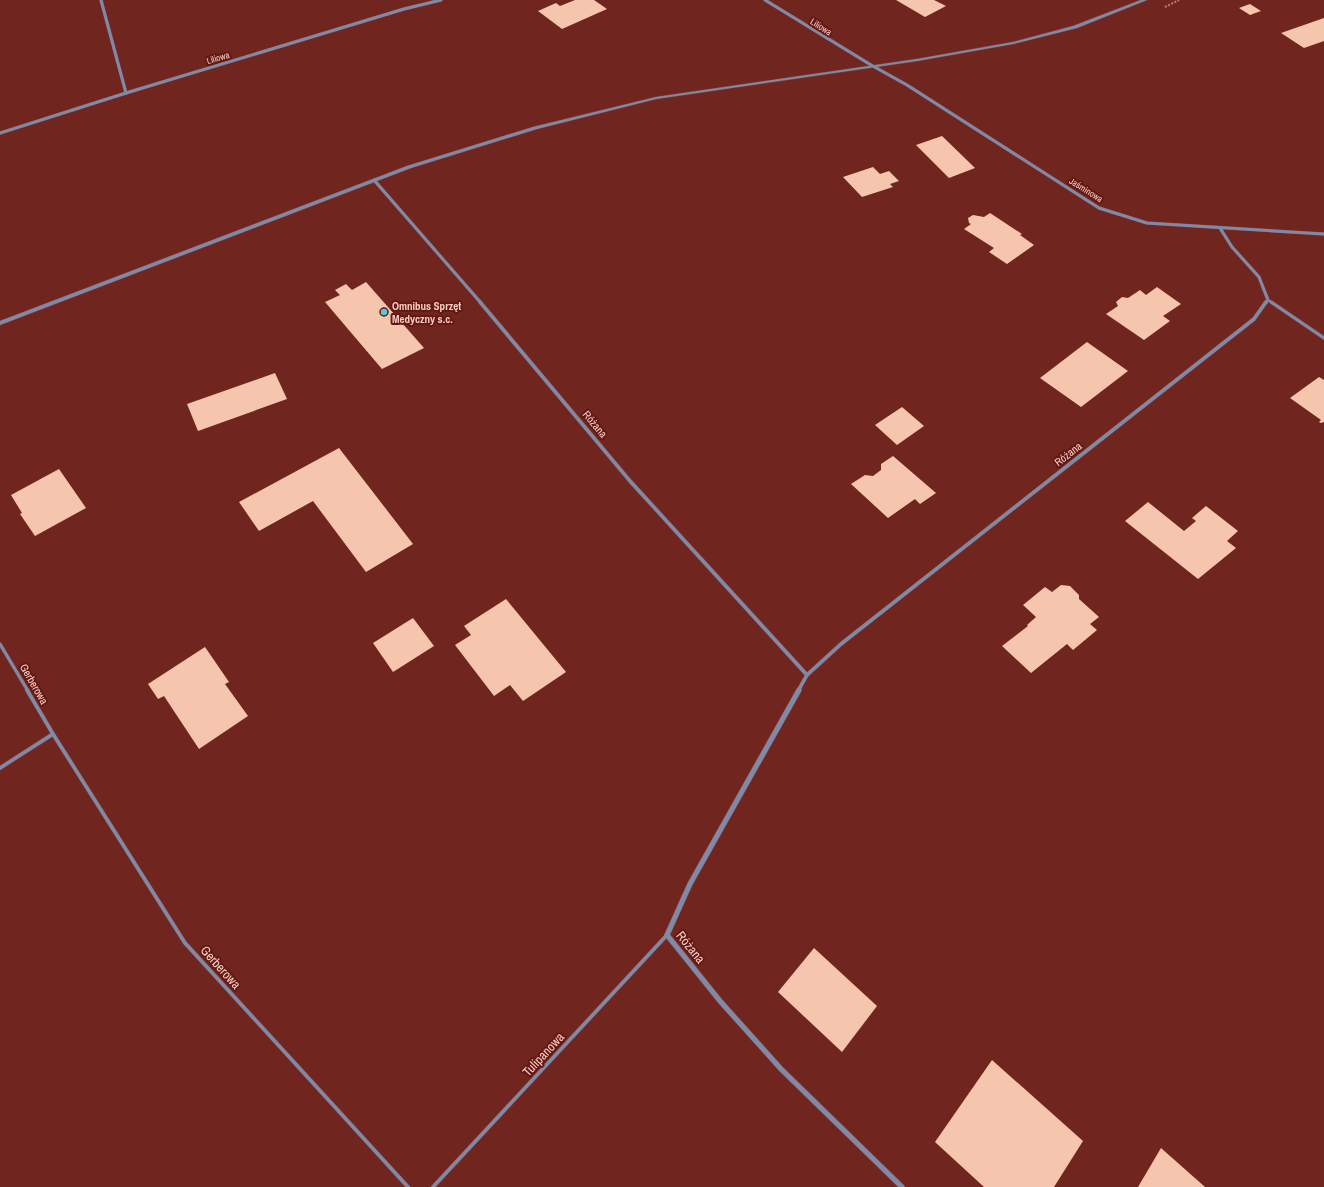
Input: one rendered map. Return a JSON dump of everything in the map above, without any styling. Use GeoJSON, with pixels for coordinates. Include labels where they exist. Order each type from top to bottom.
{"type":"FeatureCollection","features":[{"type":"Feature","properties":{"kind":"street"},"geometry":{"type":"LineString","coordinates":[[101,0],[126,93]]}},
{"type":"Feature","properties":{"kind":"street","name":"Liliowa"},"geometry":{"type":"LineString","coordinates":[[0,132],[396,12],[441,0]]}},
{"type":"Feature","properties":{"kind":"street","name":"Liliowa"},"geometry":{"type":"LineString","coordinates":[[765,0],[871,66]]}},
{"type":"Feature","properties":{"kind":"street"},"geometry":{"type":"LineString","coordinates":[[0,323],[409,167],[535,128],[656,98],[917,60],[1013,43],[1075,27],[1145,0]]}},
{"type":"Feature","properties":{"kind":"street","name":"Jaśminowa"},"geometry":{"type":"LineString","coordinates":[[871,66],[907,85],[1099,208],[1147,223],[1324,234]]}},
{"type":"Feature","properties":{"kind":"street","name":"Różana"},"geometry":{"type":"LineString","coordinates":[[374,180],[506,332],[630,481],[807,675]]}},
{"type":"Feature","properties":{"kind":"street"},"geometry":{"type":"LineString","coordinates":[[1220,228],[1232,248],[1258,277],[1268,300]]}},
{"type":"Feature","properties":{"kind":"street","name":"Różana"},"geometry":{"type":"LineString","coordinates":[[902,1187],[781,1069],[720,1000],[667,935],[690,884],[807,675],[841,644],[1254,320],[1268,300]]}},
{"type":"Feature","properties":{"kind":"lane"},"geometry":{"type":"LineString","coordinates":[[1268,300],[1324,338]]}},
{"type":"Feature","properties":{"kind":"lane","name":"Gerberowa"},"geometry":{"type":"LineString","coordinates":[[0,644],[53,734],[185,943],[408,1187]]}},
{"type":"Feature","properties":{"kind":"lane"},"geometry":{"type":"LineString","coordinates":[[0,768],[53,734]]}},
{"type":"Feature","properties":{"kind":"lane","name":"Tulipanowa"},"geometry":{"type":"LineString","coordinates":[[434,1187],[667,935]]}},
{"type":"Feature","properties":{"kind":"path"},"geometry":{"type":"LineString","coordinates":[[1165,7],[1179,0]]}},
{"type":"Feature","properties":{"kind":"building"},"geometry":{"type":"Polygon","coordinates":[[[575,0],[594,0],[607,9],[562,29],[538,11],[556,3],[560,6],[575,0]]]}},
{"type":"Feature","properties":{"kind":"building"},"geometry":{"type":"Polygon","coordinates":[[[896,0],[934,0],[946,6],[925,17],[896,0]]]}},
{"type":"Feature","properties":{"kind":"building"},"geometry":{"type":"Polygon","coordinates":[[[1250,4],[1261,11],[1250,15],[1239,8],[1250,4]]]}},
{"type":"Feature","properties":{"kind":"building"},"geometry":{"type":"Polygon","coordinates":[[[1324,18],[1324,41],[1304,48],[1281,33],[1324,18]]]}},
{"type":"Feature","properties":{"kind":"building"},"geometry":{"type":"Polygon","coordinates":[[[942,136],[975,168],[949,178],[916,145],[942,136]]]}},
{"type":"Feature","properties":{"kind":"building"},"geometry":{"type":"Polygon","coordinates":[[[873,167],[880,174],[889,171],[899,181],[890,184],[893,187],[862,197],[843,177],[873,167]]]}},
{"type":"Feature","properties":{"kind":"building"},"geometry":{"type":"Polygon","coordinates":[[[990,213],[1022,234],[1020,235],[1034,245],[1007,264],[989,252],[994,248],[964,229],[971,224],[969,223],[968,218],[973,215],[984,217],[990,213]]]}},
{"type":"Feature","properties":{"kind":"building"},"geometry":{"type":"Polygon","coordinates":[[[366,282],[424,348],[382,369],[325,302],[340,295],[335,290],[346,284],[352,290],[366,282]]]}},
{"type":"Feature","properties":{"kind":"building"},"geometry":{"type":"Polygon","coordinates":[[[1157,287],[1181,304],[1163,316],[1170,321],[1144,340],[1106,314],[1118,306],[1116,302],[1122,297],[1128,298],[1140,290],[1146,295],[1157,287]]]}},
{"type":"Feature","properties":{"kind":"building"},"geometry":{"type":"Polygon","coordinates":[[[1087,342],[1128,371],[1081,407],[1040,378],[1087,342]]]}},
{"type":"Feature","properties":{"kind":"building"},"geometry":{"type":"Polygon","coordinates":[[[275,373],[287,399],[198,431],[187,404],[275,373]]]}},
{"type":"Feature","properties":{"kind":"building"},"geometry":{"type":"Polygon","coordinates":[[[1319,377],[1324,380],[1324,422],[1321,423],[1319,422],[1321,420],[1290,398],[1319,377]]]}},
{"type":"Feature","properties":{"kind":"building"},"geometry":{"type":"Polygon","coordinates":[[[902,407],[924,426],[897,445],[875,425],[902,407]]]}},
{"type":"Feature","properties":{"kind":"building"},"geometry":{"type":"Polygon","coordinates":[[[339,448],[413,544],[366,572],[313,501],[259,531],[239,502],[339,448]]]}},
{"type":"Feature","properties":{"kind":"building"},"geometry":{"type":"Polygon","coordinates":[[[893,456],[936,493],[920,504],[915,499],[888,518],[851,484],[865,475],[873,476],[881,470],[881,464],[893,456]]]}},
{"type":"Feature","properties":{"kind":"building"},"geometry":{"type":"Polygon","coordinates":[[[59,469],[86,508],[35,536],[20,514],[22,513],[11,495],[59,469]]]}},
{"type":"Feature","properties":{"kind":"building"},"geometry":{"type":"Polygon","coordinates":[[[1148,502],[1184,531],[1196,521],[1192,518],[1206,506],[1238,531],[1227,541],[1236,548],[1198,579],[1125,521],[1148,502]]]}},
{"type":"Feature","properties":{"kind":"building"},"geometry":{"type":"Polygon","coordinates":[[[1061,585],[1070,586],[1079,595],[1079,599],[1099,617],[1090,624],[1097,630],[1073,650],[1067,644],[1031,673],[1002,646],[1028,626],[1027,625],[1036,617],[1023,605],[1045,587],[1052,592],[1061,585]]]}},
{"type":"Feature","properties":{"kind":"building"},"geometry":{"type":"Polygon","coordinates":[[[506,599],[566,672],[523,701],[510,685],[494,696],[455,645],[471,635],[464,626],[506,599]]]}},
{"type":"Feature","properties":{"kind":"building"},"geometry":{"type":"Polygon","coordinates":[[[413,618],[434,646],[393,672],[373,643],[413,618]]]}},
{"type":"Feature","properties":{"kind":"building"},"geometry":{"type":"Polygon","coordinates":[[[205,647],[229,682],[225,684],[248,716],[199,749],[164,696],[158,699],[148,684],[205,647]]]}},
{"type":"Feature","properties":{"kind":"building"},"geometry":{"type":"Polygon","coordinates":[[[814,948],[877,1006],[842,1052],[778,992],[814,948]]]}},
{"type":"Feature","properties":{"kind":"building"},"geometry":{"type":"Polygon","coordinates":[[[992,1060],[1083,1141],[1054,1187],[984,1187],[935,1142],[992,1060]]]}},
{"type":"Feature","properties":{"kind":"building"},"geometry":{"type":"Polygon","coordinates":[[[1161,1148],[1205,1187],[1138,1187],[1161,1148]]]}},
{"type":"Feature","properties":{"kind":"place","name":"Omnibus Sprzęt Medyczny s.c."},"geometry":{"type":"Point","coordinates":[384,312]}}]}
